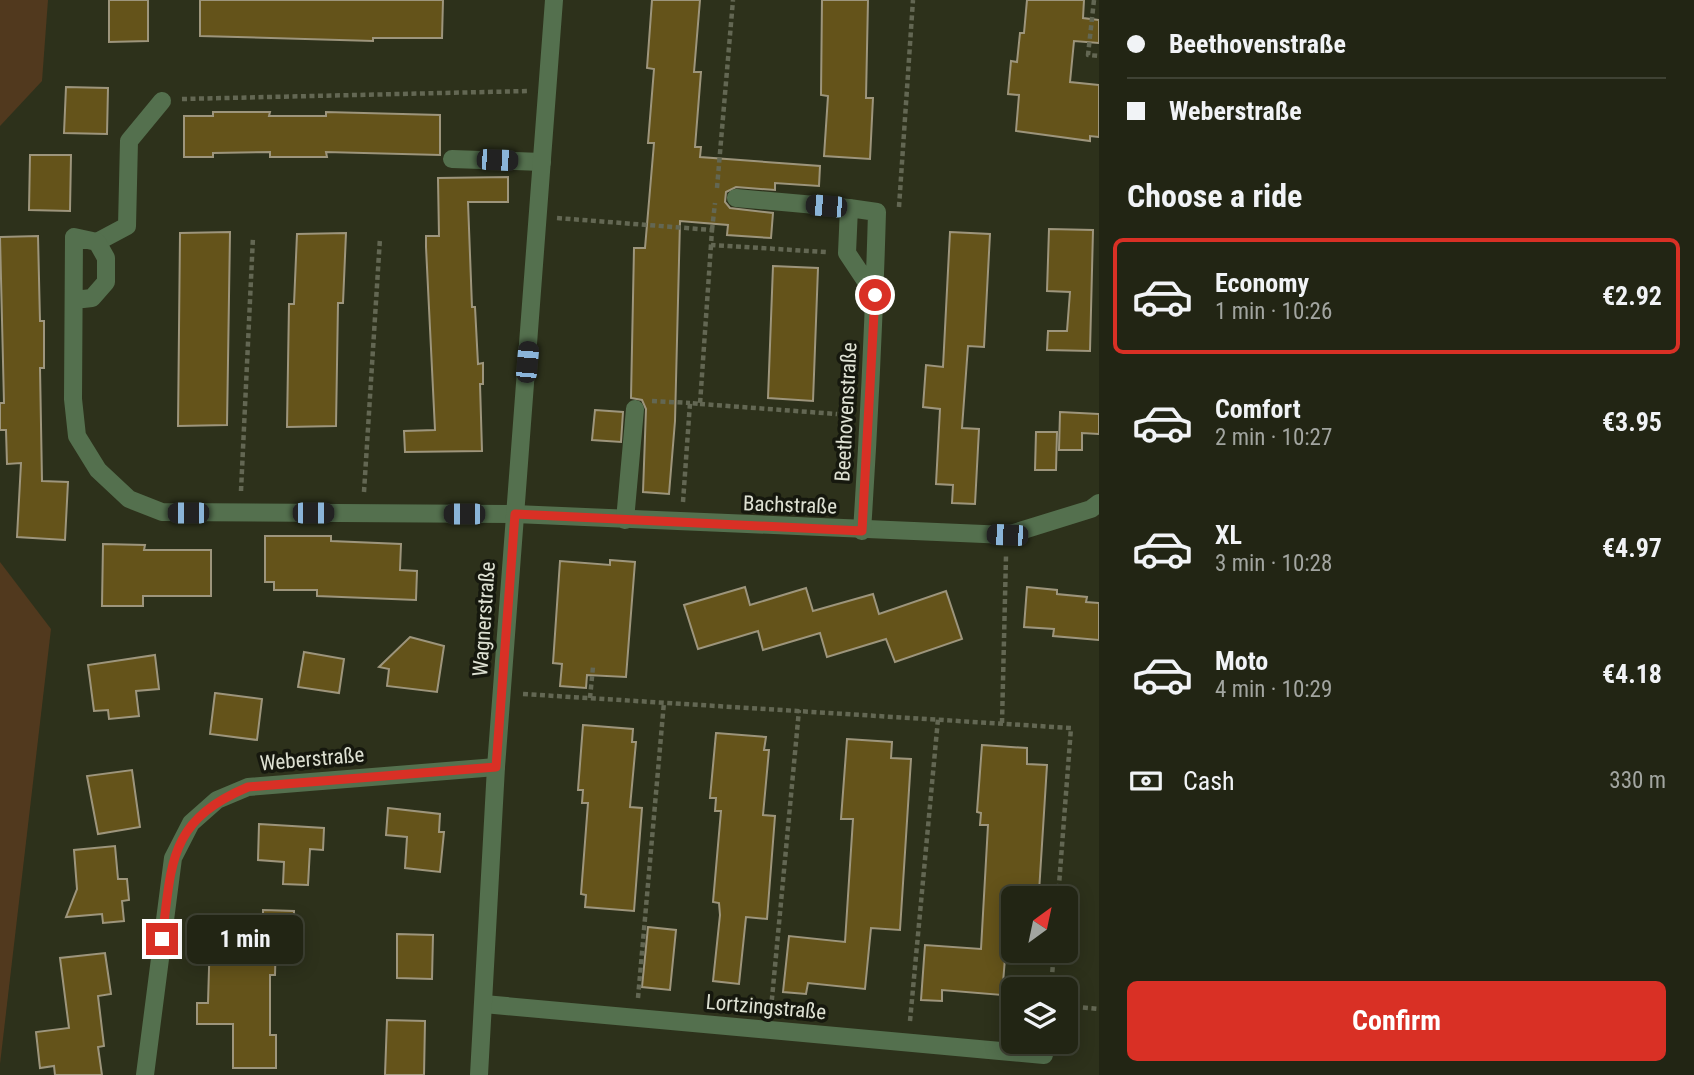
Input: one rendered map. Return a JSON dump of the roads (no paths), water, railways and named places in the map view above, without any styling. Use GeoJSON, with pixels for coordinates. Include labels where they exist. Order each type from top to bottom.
{"type":"FeatureCollection","features":[{"type":"Feature","properties":{"kind":"street","name":"Wagnerstraße"},"geometry":{"type":"LineString","coordinates":[[479,1075],[501,692],[554,0]]}},
{"type":"Feature","properties":{"kind":"street"},"geometry":{"type":"LineString","coordinates":[[74,300],[92,298],[106,282],[106,258],[97,242],[127,226],[129,141],[162,101]]}},
{"type":"Feature","properties":{"kind":"street"},"geometry":{"type":"LineString","coordinates":[[452,159],[542,162]]}},
{"type":"Feature","properties":{"kind":"street"},"geometry":{"type":"LineString","coordinates":[[736,198],[849,208],[847,253],[875,295]]}},
{"type":"Feature","properties":{"kind":"street","name":"Beethovenstraße"},"geometry":{"type":"LineString","coordinates":[[849,208],[877,212],[862,531]]}},
{"type":"Feature","properties":{"kind":"street","name":"Bachstraße"},"geometry":{"type":"LineString","coordinates":[[97,242],[74,237],[73,399],[78,436],[98,470],[129,499],[162,512],[515,514],[862,531],[1007,535],[1091,509],[1099,503]]}},
{"type":"Feature","properties":{"kind":"street"},"geometry":{"type":"LineString","coordinates":[[625,520],[635,409]]}},
{"type":"Feature","properties":{"kind":"street","name":"Weberstraße"},"geometry":{"type":"LineString","coordinates":[[145,1075],[173,858],[191,823],[217,800],[248,787],[496,767]]}},
{"type":"Feature","properties":{"kind":"street","name":"Lortzingstraße"},"geometry":{"type":"LineString","coordinates":[[484,1004],[1044,1055]]}}]}
